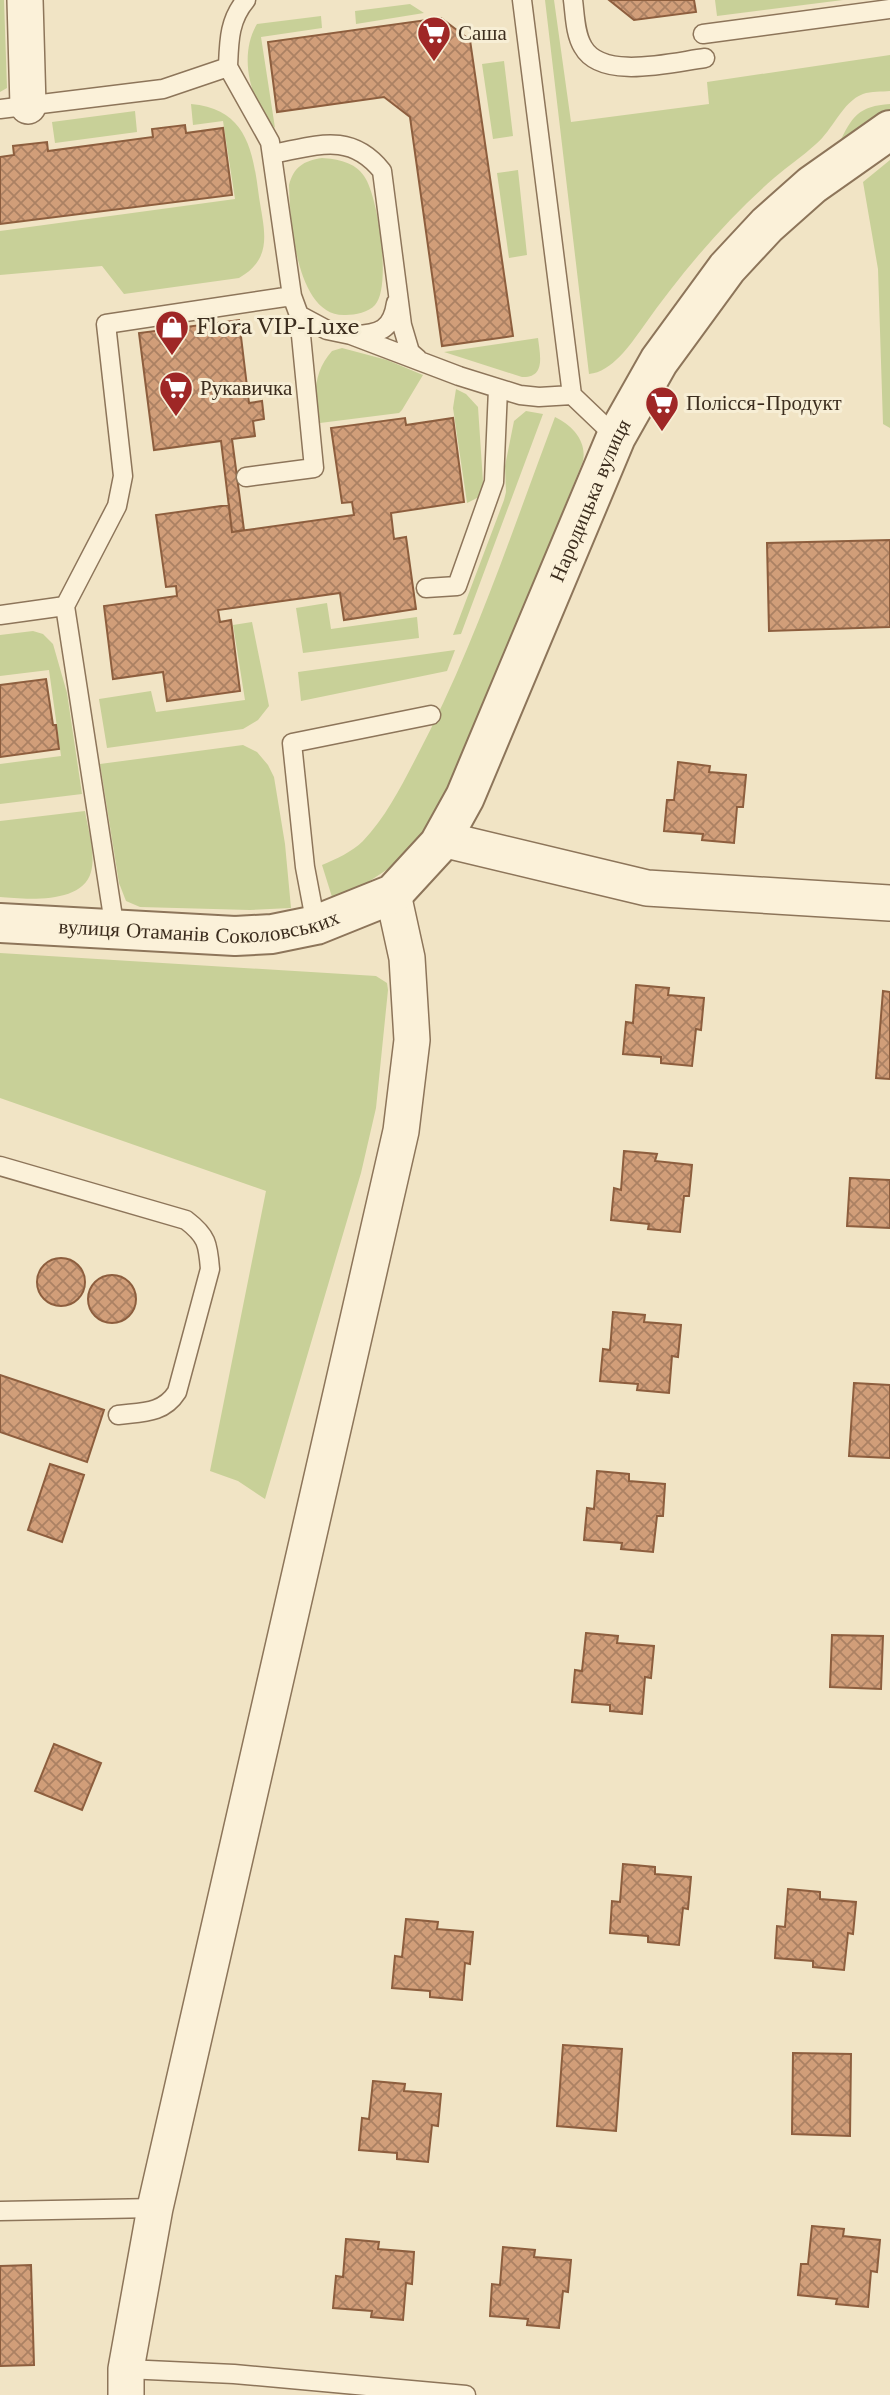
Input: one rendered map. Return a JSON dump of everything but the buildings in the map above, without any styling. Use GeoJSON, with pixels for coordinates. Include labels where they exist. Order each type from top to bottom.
{"type":"FeatureCollection","features":[{"type":"Feature","properties":{"kind":"street"},"geometry":{"type":"LineString","coordinates":[[14,107],[25,0]]}},
{"type":"Feature","properties":{"kind":"street","name":"Народицька вулиця"},"geometry":{"type":"LineString","coordinates":[[393,894],[442,839],[465,797],[616,437],[659,361],[727,268],[767,225],[812,185],[890,130]]}},
{"type":"Feature","properties":{"kind":"street"},"geometry":{"type":"LineString","coordinates":[[442,839],[647,888],[890,903]]}},
{"type":"Feature","properties":{"kind":"street"},"geometry":{"type":"LineString","coordinates":[[126,2382],[155,2208],[401,1131],[412,1040],[407,958],[393,894]]}},
{"type":"Feature","properties":{"kind":"street","name":"вулиця Отаманів Соколовських"},"geometry":{"type":"LineString","coordinates":[[0,923],[235,936],[272,934],[316,925],[393,894]]}},
{"type":"Feature","properties":{"kind":"lane"},"geometry":{"type":"LineString","coordinates":[[246,0],[237,12],[229,34],[228,67],[270,142],[292,296],[299,315],[314,468],[246,477]]}},
{"type":"Feature","properties":{"kind":"lane"},"geometry":{"type":"LineString","coordinates":[[522,0],[572,395],[616,437]]}},
{"type":"Feature","properties":{"kind":"lane"},"geometry":{"type":"LineString","coordinates":[[573,0],[583,49],[595,61],[610,66],[627,67],[705,58]]}},
{"type":"Feature","properties":{"kind":"lane"},"geometry":{"type":"LineString","coordinates":[[703,34],[890,9]]}},
{"type":"Feature","properties":{"kind":"lane"},"geometry":{"type":"LineString","coordinates":[[14,107],[163,89],[228,67]]}},
{"type":"Feature","properties":{"kind":"lane"},"geometry":{"type":"LineString","coordinates":[[272,153],[329,144],[350,146],[369,156],[382,172],[405,341],[410,352],[419,360]]}},
{"type":"Feature","properties":{"kind":"lane"},"geometry":{"type":"LineString","coordinates":[[351,335],[374,334],[386,327],[394,315],[397,291]]}},
{"type":"Feature","properties":{"kind":"lane"},"geometry":{"type":"LineString","coordinates":[[115,930],[65,606],[117,506],[123,476],[106,324],[292,296]]}},
{"type":"Feature","properties":{"kind":"lane"},"geometry":{"type":"LineString","coordinates":[[299,315],[327,330],[351,335],[498,389],[539,397],[572,395]]}},
{"type":"Feature","properties":{"kind":"lane"},"geometry":{"type":"LineString","coordinates":[[426,589],[457,586],[494,482],[498,389]]}},
{"type":"Feature","properties":{"kind":"lane"},"geometry":{"type":"LineString","coordinates":[[0,615],[65,606]]}},
{"type":"Feature","properties":{"kind":"lane"},"geometry":{"type":"LineString","coordinates":[[316,925],[306,867],[292,743],[431,715]]}},
{"type":"Feature","properties":{"kind":"lane"},"geometry":{"type":"LineString","coordinates":[[0,1166],[186,1220],[202,1232],[208,1249],[210,1269],[177,1392],[170,1404],[156,1410],[118,1415]]}},
{"type":"Feature","properties":{"kind":"lane"},"geometry":{"type":"LineString","coordinates":[[0,2210],[155,2208]]}},
{"type":"Feature","properties":{"kind":"lane"},"geometry":{"type":"LineString","coordinates":[[126,2382],[234,2374],[466,2395]]}},
{"type":"Feature","properties":{"kind":"green space"},"geometry":{"type":"Polygon","coordinates":[[[0,0],[4,0],[7,88],[0,92],[0,0]]]}},
{"type":"Feature","properties":{"kind":"green space"},"geometry":{"type":"Polygon","coordinates":[[[545,0],[554,0],[571,122],[709,104],[707,82],[890,55],[890,91],[866,93],[849,103],[822,138],[774,178],[704,248],[620,356],[605,368],[589,374],[545,0]]]}},
{"type":"Feature","properties":{"kind":"green space"},"geometry":{"type":"Polygon","coordinates":[[[715,0],[843,0],[717,16],[715,0]]]}},
{"type":"Feature","properties":{"kind":"green space"},"geometry":{"type":"Polygon","coordinates":[[[410,4],[424,13],[356,24],[355,11],[410,4]]]}},
{"type":"Feature","properties":{"kind":"green space"},"geometry":{"type":"Polygon","coordinates":[[[321,16],[322,28],[261,37],[275,128],[259,105],[249,78],[248,50],[251,37],[257,24],[321,16]]]}},
{"type":"Feature","properties":{"kind":"green space"},"geometry":{"type":"Polygon","coordinates":[[[504,61],[513,136],[493,139],[482,64],[504,61]]]}},
{"type":"Feature","properties":{"kind":"green space"},"geometry":{"type":"Polygon","coordinates":[[[191,104],[210,108],[236,123],[250,149],[257,180],[264,242],[258,262],[250,270],[239,278],[124,294],[102,266],[0,275],[0,231],[235,199],[223,121],[193,125],[191,104]]]}},
{"type":"Feature","properties":{"kind":"green space"},"geometry":{"type":"Polygon","coordinates":[[[890,104],[890,109],[839,144],[858,114],[871,107],[890,104]]]}},
{"type":"Feature","properties":{"kind":"green space"},"geometry":{"type":"Polygon","coordinates":[[[135,111],[137,132],[55,143],[52,122],[135,111]]]}},
{"type":"Feature","properties":{"kind":"green space"},"geometry":{"type":"Polygon","coordinates":[[[322,158],[340,160],[356,167],[364,176],[374,202],[383,261],[380,295],[375,305],[358,314],[329,312],[316,301],[299,264],[291,220],[289,185],[300,166],[322,158]]]}},
{"type":"Feature","properties":{"kind":"green space"},"geometry":{"type":"Polygon","coordinates":[[[890,160],[890,428],[883,424],[878,269],[863,182],[890,160]]]}},
{"type":"Feature","properties":{"kind":"green space"},"geometry":{"type":"Polygon","coordinates":[[[518,170],[527,255],[509,258],[497,173],[518,170]]]}},
{"type":"Feature","properties":{"kind":"green space"},"geometry":{"type":"Polygon","coordinates":[[[538,338],[540,364],[535,374],[530,376],[522,377],[444,352],[538,338]]]}},
{"type":"Feature","properties":{"kind":"green space"},"geometry":{"type":"Polygon","coordinates":[[[342,348],[387,360],[423,375],[399,413],[320,423],[316,404],[318,376],[332,351],[342,348]]]}},
{"type":"Feature","properties":{"kind":"green space"},"geometry":{"type":"Polygon","coordinates":[[[456,389],[466,394],[478,407],[483,482],[479,497],[467,503],[453,408],[456,389]]]}},
{"type":"Feature","properties":{"kind":"green space"},"geometry":{"type":"Polygon","coordinates":[[[526,411],[543,414],[461,634],[453,635],[504,500],[505,466],[514,421],[526,411]]]}},
{"type":"Feature","properties":{"kind":"green space"},"geometry":{"type":"Polygon","coordinates":[[[555,417],[577,434],[583,447],[583,461],[462,760],[412,850],[362,886],[332,897],[322,865],[349,852],[363,841],[386,811],[411,767],[457,674],[555,417]]]}},
{"type":"Feature","properties":{"kind":"green space"},"geometry":{"type":"Polygon","coordinates":[[[327,603],[331,629],[417,617],[419,638],[303,653],[296,608],[327,603]]]}},
{"type":"Feature","properties":{"kind":"green space"},"geometry":{"type":"Polygon","coordinates":[[[252,622],[269,706],[258,720],[243,729],[107,748],[99,699],[151,691],[156,712],[245,700],[233,625],[252,622]]]}},
{"type":"Feature","properties":{"kind":"green space"},"geometry":{"type":"Polygon","coordinates":[[[33,631],[43,634],[53,644],[67,693],[82,794],[0,804],[0,764],[61,756],[49,670],[0,676],[0,635],[33,631]]]}},
{"type":"Feature","properties":{"kind":"green space"},"geometry":{"type":"Polygon","coordinates":[[[455,650],[447,671],[301,701],[298,672],[455,650]]]}},
{"type":"Feature","properties":{"kind":"green space"},"geometry":{"type":"Polygon","coordinates":[[[243,745],[257,752],[274,777],[285,844],[291,908],[250,910],[140,907],[126,901],[119,883],[100,764],[243,745]]]}},
{"type":"Feature","properties":{"kind":"green space"},"geometry":{"type":"Polygon","coordinates":[[[85,811],[93,858],[91,872],[85,883],[65,895],[51,898],[0,897],[0,821],[85,811]]]}},
{"type":"Feature","properties":{"kind":"green space"},"geometry":{"type":"Polygon","coordinates":[[[0,953],[376,976],[387,983],[376,1108],[361,1173],[265,1499],[238,1481],[210,1471],[266,1191],[0,1098],[0,953]]]}},
{"type":"Feature","properties":{"kind":"place","name":"Саша"},"geometry":{"type":"Point","coordinates":[434,63]}},
{"type":"Feature","properties":{"kind":"place","name":"Flora VIP-Luxe"},"geometry":{"type":"Point","coordinates":[172,357]}},
{"type":"Feature","properties":{"kind":"place","name":"Рукавичка"},"geometry":{"type":"Point","coordinates":[176,418]}},
{"type":"Feature","properties":{"kind":"place","name":"Полісся-Продукт"},"geometry":{"type":"Point","coordinates":[662,433]}}]}
